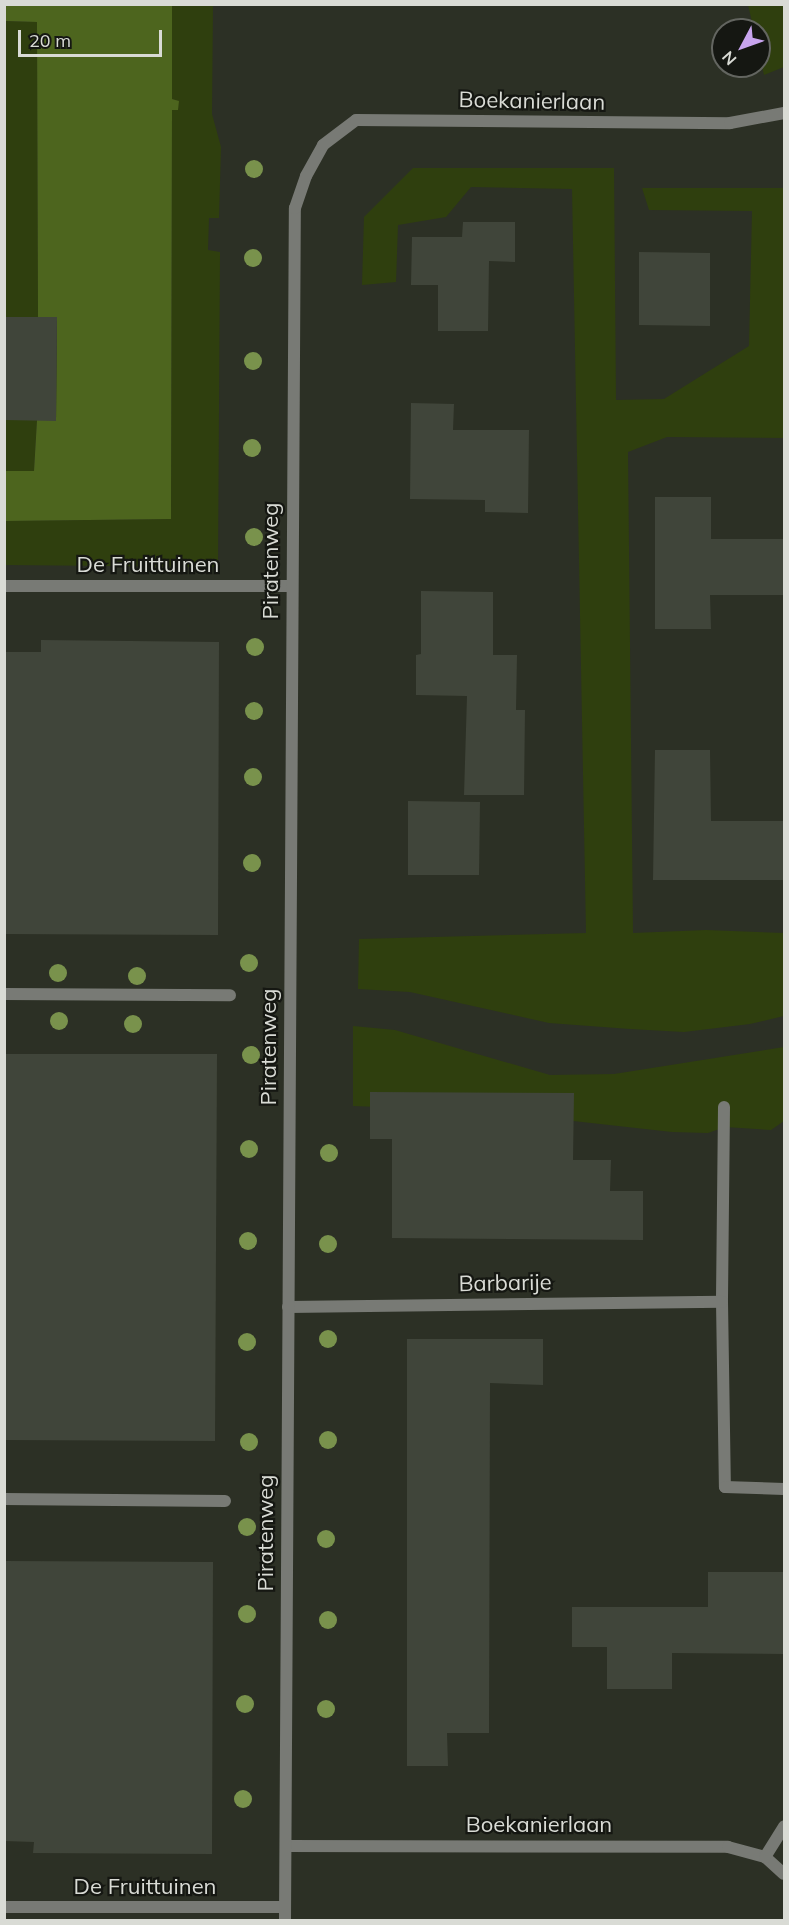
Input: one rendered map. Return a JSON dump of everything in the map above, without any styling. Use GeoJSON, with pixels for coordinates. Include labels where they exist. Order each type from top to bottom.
{"type":"FeatureCollection","features":[{"type":"Feature","properties":{"kind":"street","name":"Boekanierlaan"},"geometry":{"type":"LineString","coordinates":[[306,177],[323,145],[356,120],[730,123],[784,113]]}},
{"type":"Feature","properties":{"kind":"street","name":"Piratenweg"},"geometry":{"type":"LineString","coordinates":[[285,1920],[295,208],[306,177]]}},
{"type":"Feature","properties":{"kind":"street","name":"De Fruittuinen"},"geometry":{"type":"LineString","coordinates":[[4,586],[292,586]]}},
{"type":"Feature","properties":{"kind":"street"},"geometry":{"type":"LineString","coordinates":[[4,994],[230,994]]}},
{"type":"Feature","properties":{"kind":"street"},"geometry":{"type":"LineString","coordinates":[[724,1107],[722,1302],[725,1487],[784,1489]]}},
{"type":"Feature","properties":{"kind":"street","name":"Barbarije"},"geometry":{"type":"LineString","coordinates":[[288,1307],[722,1302]]}},
{"type":"Feature","properties":{"kind":"street"},"geometry":{"type":"LineString","coordinates":[[4,1498],[225,1501]]}},
{"type":"Feature","properties":{"kind":"street"},"geometry":{"type":"LineString","coordinates":[[765,1857],[784,1826]]}},
{"type":"Feature","properties":{"kind":"street","name":"Boekanierlaan"},"geometry":{"type":"LineString","coordinates":[[286,1846],[728,1847],[765,1857],[784,1874]]}},
{"type":"Feature","properties":{"kind":"street","name":"De Fruittuinen"},"geometry":{"type":"LineString","coordinates":[[4,1907],[285,1907]]}},
{"type":"Feature","properties":{"kind":"shaded area"},"geometry":{"type":"Polygon","coordinates":[[[5,5],[172,5],[172,99],[179,101],[178,110],[172,110],[171,519],[5,521],[5,471],[34,471],[37,420],[56,420],[57,317],[38,317],[37,22],[5,21],[5,5]]]}},
{"type":"Feature","properties":{"kind":"shaded area"},"geometry":{"type":"Polygon","coordinates":[[[172,5],[213,5],[212,114],[221,147],[219,218],[209,218],[208,250],[220,252],[218,567],[5,565],[5,521],[171,519],[172,109],[178,101],[172,99],[172,5]]]}},
{"type":"Feature","properties":{"kind":"shaded area"},"geometry":{"type":"Polygon","coordinates":[[[748,5],[784,5],[784,67],[771,72],[771,18],[751,18],[748,5]]]}},
{"type":"Feature","properties":{"kind":"shaded area"},"geometry":{"type":"Polygon","coordinates":[[[5,21],[37,22],[38,317],[5,317],[5,21]]]}},
{"type":"Feature","properties":{"kind":"shaded area"},"geometry":{"type":"Polygon","coordinates":[[[413,168],[614,168],[616,400],[664,399],[749,346],[752,211],[649,210],[642,188],[784,188],[784,438],[667,437],[628,452],[633,933],[706,930],[784,933],[784,1016],[750,1024],[684,1032],[630,1029],[549,1023],[410,992],[358,989],[359,939],[586,933],[572,189],[471,187],[446,217],[398,225],[396,282],[362,285],[364,217],[413,168]]]}},
{"type":"Feature","properties":{"kind":"shaded area"},"geometry":{"type":"Polygon","coordinates":[[[5,420],[37,420],[34,471],[5,471],[5,420]]]}},
{"type":"Feature","properties":{"kind":"shaded area"},"geometry":{"type":"Polygon","coordinates":[[[353,1026],[395,1030],[550,1075],[614,1074],[784,1047],[784,1121],[771,1130],[725,1127],[708,1133],[672,1132],[483,1111],[353,1106],[353,1026]]]}},
{"type":"Feature","properties":{"kind":"building"},"geometry":{"type":"Polygon","coordinates":[[[463,222],[515,222],[515,262],[489,261],[488,331],[438,331],[438,285],[411,285],[412,237],[462,237],[463,222]]]}},
{"type":"Feature","properties":{"kind":"building"},"geometry":{"type":"Polygon","coordinates":[[[639,252],[710,253],[710,326],[639,325],[639,252]]]}},
{"type":"Feature","properties":{"kind":"building"},"geometry":{"type":"Polygon","coordinates":[[[4,317],[57,317],[56,421],[4,420],[4,317]]]}},
{"type":"Feature","properties":{"kind":"building"},"geometry":{"type":"Polygon","coordinates":[[[411,403],[454,404],[453,430],[529,430],[528,513],[485,512],[485,500],[410,499],[411,403]]]}},
{"type":"Feature","properties":{"kind":"building"},"geometry":{"type":"Polygon","coordinates":[[[655,497],[711,497],[711,539],[784,539],[784,595],[710,595],[711,629],[655,629],[655,497]]]}},
{"type":"Feature","properties":{"kind":"building"},"geometry":{"type":"Polygon","coordinates":[[[421,591],[493,592],[493,655],[517,655],[516,710],[525,710],[524,795],[464,795],[467,696],[416,695],[416,655],[421,654],[421,591]]]}},
{"type":"Feature","properties":{"kind":"building"},"geometry":{"type":"Polygon","coordinates":[[[41,640],[219,642],[218,935],[4,934],[4,652],[41,652],[41,640]]]}},
{"type":"Feature","properties":{"kind":"building"},"geometry":{"type":"Polygon","coordinates":[[[655,750],[710,750],[711,821],[784,821],[784,880],[653,880],[655,750]]]}},
{"type":"Feature","properties":{"kind":"building"},"geometry":{"type":"Polygon","coordinates":[[[408,801],[480,802],[479,875],[408,875],[408,801]]]}},
{"type":"Feature","properties":{"kind":"building"},"geometry":{"type":"Polygon","coordinates":[[[4,1054],[217,1054],[215,1441],[4,1440],[4,1054]]]}},
{"type":"Feature","properties":{"kind":"building"},"geometry":{"type":"Polygon","coordinates":[[[370,1092],[574,1093],[573,1160],[611,1160],[610,1191],[643,1191],[643,1240],[392,1238],[392,1139],[370,1139],[370,1092]]]}},
{"type":"Feature","properties":{"kind":"building"},"geometry":{"type":"Polygon","coordinates":[[[407,1339],[543,1339],[543,1385],[490,1383],[489,1733],[447,1733],[448,1766],[407,1766],[407,1339]]]}},
{"type":"Feature","properties":{"kind":"building"},"geometry":{"type":"Polygon","coordinates":[[[4,1561],[213,1562],[212,1854],[33,1853],[34,1842],[4,1841],[4,1561]]]}},
{"type":"Feature","properties":{"kind":"building"},"geometry":{"type":"Polygon","coordinates":[[[708,1572],[784,1572],[784,1654],[672,1653],[672,1689],[607,1689],[607,1647],[572,1647],[572,1607],[708,1607],[708,1572]]]}}]}
